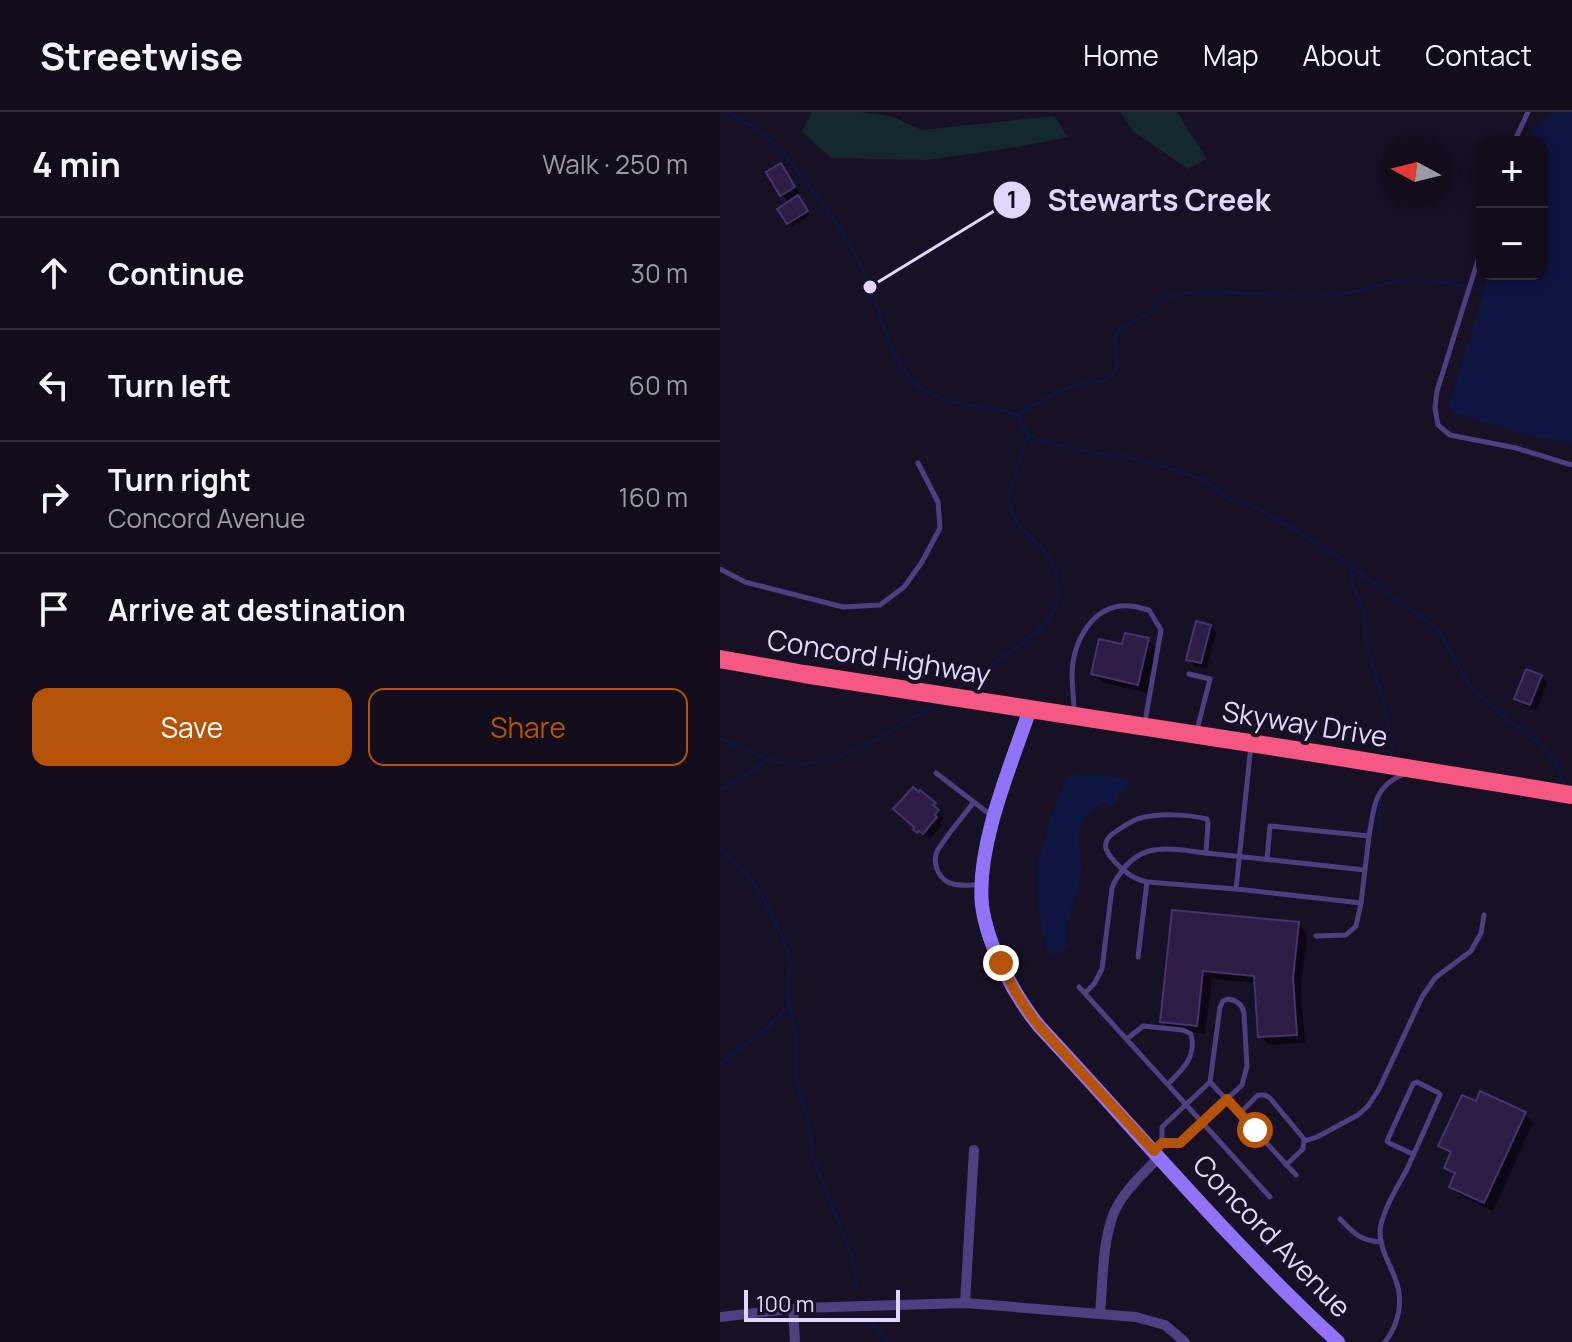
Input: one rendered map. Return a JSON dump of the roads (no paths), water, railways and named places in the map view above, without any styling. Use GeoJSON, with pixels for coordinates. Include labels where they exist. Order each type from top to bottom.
{"type":"FeatureCollection","features":[{"type":"Feature","properties":{"kind":"highway","name":"Concord Highway"},"geometry":{"type":"LineString","coordinates":[[720,659],[1030,709]]}},
{"type":"Feature","properties":{"kind":"highway","name":"Skyway Drive"},"geometry":{"type":"LineString","coordinates":[[1030,709],[1572,795]]}},
{"type":"Feature","properties":{"kind":"street","name":"Concord Avenue"},"geometry":{"type":"LineString","coordinates":[[1030,709],[993,817],[982,885],[982,905],[990,937],[1013,989],[1039,1026],[1158,1150],[1230,1234],[1338,1342]]}},
{"type":"Feature","properties":{"kind":"street"},"geometry":{"type":"LineString","coordinates":[[965,1303],[974,1150]]}},
{"type":"Feature","properties":{"kind":"street"},"geometry":{"type":"LineString","coordinates":[[1100,1313],[1108,1236],[1114,1213],[1158,1150]]}},
{"type":"Feature","properties":{"kind":"street"},"geometry":{"type":"LineString","coordinates":[[720,1317],[793,1309],[965,1303],[1136,1317],[1165,1325],[1185,1342]]}},
{"type":"Feature","properties":{"kind":"street"},"geometry":{"type":"LineString","coordinates":[[793,1309],[795,1342]]}},
{"type":"Feature","properties":{"kind":"lane"},"geometry":{"type":"LineString","coordinates":[[1517,136],[1528,112]]}},
{"type":"Feature","properties":{"kind":"lane"},"geometry":{"type":"LineString","coordinates":[[1476,266],[1437,391],[1435,408],[1438,425],[1450,435],[1516,448],[1572,465]]}},
{"type":"Feature","properties":{"kind":"lane"},"geometry":{"type":"LineString","coordinates":[[720,569],[745,582],[843,607],[880,605],[904,587],[940,528],[938,502],[918,463]]}},
{"type":"Feature","properties":{"kind":"lane"},"geometry":{"type":"LineString","coordinates":[[1075,716],[1072,672],[1077,645],[1088,623],[1107,609],[1129,605],[1149,610],[1161,630],[1144,727]]}},
{"type":"Feature","properties":{"kind":"lane"},"geometry":{"type":"LineString","coordinates":[[1189,674],[1210,679],[1196,734]]}},
{"type":"Feature","properties":{"kind":"lane"},"geometry":{"type":"LineString","coordinates":[[1236,889],[1251,744]]}},
{"type":"Feature","properties":{"kind":"lane"},"geometry":{"type":"LineString","coordinates":[[1316,936],[1346,935],[1356,926],[1375,803],[1382,788],[1398,776],[1416,770]]}},
{"type":"Feature","properties":{"kind":"lane"},"geometry":{"type":"LineString","coordinates":[[936,773],[993,817]]}},
{"type":"Feature","properties":{"kind":"lane"},"geometry":{"type":"LineString","coordinates":[[973,803],[937,852],[936,863],[938,872],[951,884],[982,885]]}},
{"type":"Feature","properties":{"kind":"lane"},"geometry":{"type":"LineString","coordinates":[[1206,853],[1207,819],[1173,815],[1136,820],[1108,837],[1104,843],[1110,857],[1136,880],[1361,903]]}},
{"type":"Feature","properties":{"kind":"lane"},"geometry":{"type":"LineString","coordinates":[[1267,859],[1270,826],[1369,836]]}},
{"type":"Feature","properties":{"kind":"lane"},"geometry":{"type":"LineString","coordinates":[[1085,993],[1102,969],[1115,879],[1131,860],[1151,849],[1365,870]]}},
{"type":"Feature","properties":{"kind":"lane"},"geometry":{"type":"LineString","coordinates":[[1138,957],[1147,882]]}},
{"type":"Feature","properties":{"kind":"lane"},"geometry":{"type":"LineString","coordinates":[[1305,1141],[1344,1123],[1368,1106],[1422,997],[1435,978],[1471,951],[1481,933],[1484,915]]}},
{"type":"Feature","properties":{"kind":"lane"},"geometry":{"type":"LineString","coordinates":[[1079,987],[1270,1197]]}},
{"type":"Feature","properties":{"kind":"lane"},"geometry":{"type":"LineString","coordinates":[[1233,999],[1243,1006],[1247,1066],[1242,1085],[1180,1143],[1158,1150],[1162,1127],[1187,1105],[1210,1082],[1220,1007],[1223,1001],[1233,999]]}},
{"type":"Feature","properties":{"kind":"lane"},"geometry":{"type":"LineString","coordinates":[[1127,1039],[1143,1026],[1188,1031],[1191,1034],[1193,1049],[1189,1060],[1168,1084]]}},
{"type":"Feature","properties":{"kind":"lane"},"geometry":{"type":"LineString","coordinates":[[1210,1082],[1296,1175]]}},
{"type":"Feature","properties":{"kind":"lane"},"geometry":{"type":"LineString","coordinates":[[1385,1342],[1398,1319],[1400,1302],[1397,1282],[1381,1242],[1380,1227],[1440,1095],[1417,1082],[1413,1084],[1387,1141],[1413,1154]]}},
{"type":"Feature","properties":{"kind":"lane"},"geometry":{"type":"LineString","coordinates":[[1240,1113],[1258,1095],[1265,1095],[1301,1133],[1305,1141],[1303,1149],[1286,1165]]}},
{"type":"Feature","properties":{"kind":"lane"},"geometry":{"type":"LineString","coordinates":[[1340,1219],[1358,1237],[1381,1242]]}},
{"type":"Feature","properties":{"kind":"waterway"},"geometry":{"type":"LineString","coordinates":[[726,112],[755,129],[781,150],[833,218],[865,273],[896,357],[912,380],[940,398],[1017,415],[1028,434],[1009,500],[1016,521],[1053,565],[1058,599],[1053,612],[1035,633],[956,689]]}},
{"type":"Feature","properties":{"kind":"waterway"},"geometry":{"type":"LineString","coordinates":[[1017,415],[1064,390],[1112,375],[1117,366],[1115,340],[1119,331],[1165,299],[1177,295],[1235,292],[1321,297],[1411,281],[1450,283],[1485,291]]}},
{"type":"Feature","properties":{"kind":"waterway"},"geometry":{"type":"LineString","coordinates":[[1028,434],[1049,443],[1124,456],[1204,480],[1228,498],[1258,508],[1325,548],[1438,629],[1470,686],[1550,754],[1565,787]]}},
{"type":"Feature","properties":{"kind":"waterway"},"geometry":{"type":"LineString","coordinates":[[1350,565],[1353,585],[1364,613],[1366,644],[1384,703],[1392,746],[1390,760]]}},
{"type":"Feature","properties":{"kind":"waterway"},"geometry":{"type":"LineString","coordinates":[[720,738],[772,760],[806,764],[837,757],[867,744],[937,703]]}},
{"type":"Feature","properties":{"kind":"waterway"},"geometry":{"type":"LineString","coordinates":[[720,789],[738,781],[769,758]]}},
{"type":"Feature","properties":{"kind":"waterway"},"geometry":{"type":"LineString","coordinates":[[1380,798],[1381,829]]}},
{"type":"Feature","properties":{"kind":"waterway"},"geometry":{"type":"LineString","coordinates":[[720,848],[757,888],[784,941],[790,961],[788,996],[796,1037],[798,1087],[809,1123],[813,1157],[853,1259],[857,1288]]}},
{"type":"Feature","properties":{"kind":"waterway"},"geometry":{"type":"LineString","coordinates":[[720,1064],[766,1029],[790,1005]]}},
{"type":"Feature","properties":{"kind":"waterway"},"geometry":{"type":"LineString","coordinates":[[871,1323],[889,1342]]}},
{"type":"Feature","properties":{"kind":"place","name":"Stewarts Creek"},"geometry":{"type":"Point","coordinates":[870,287]}}]}
